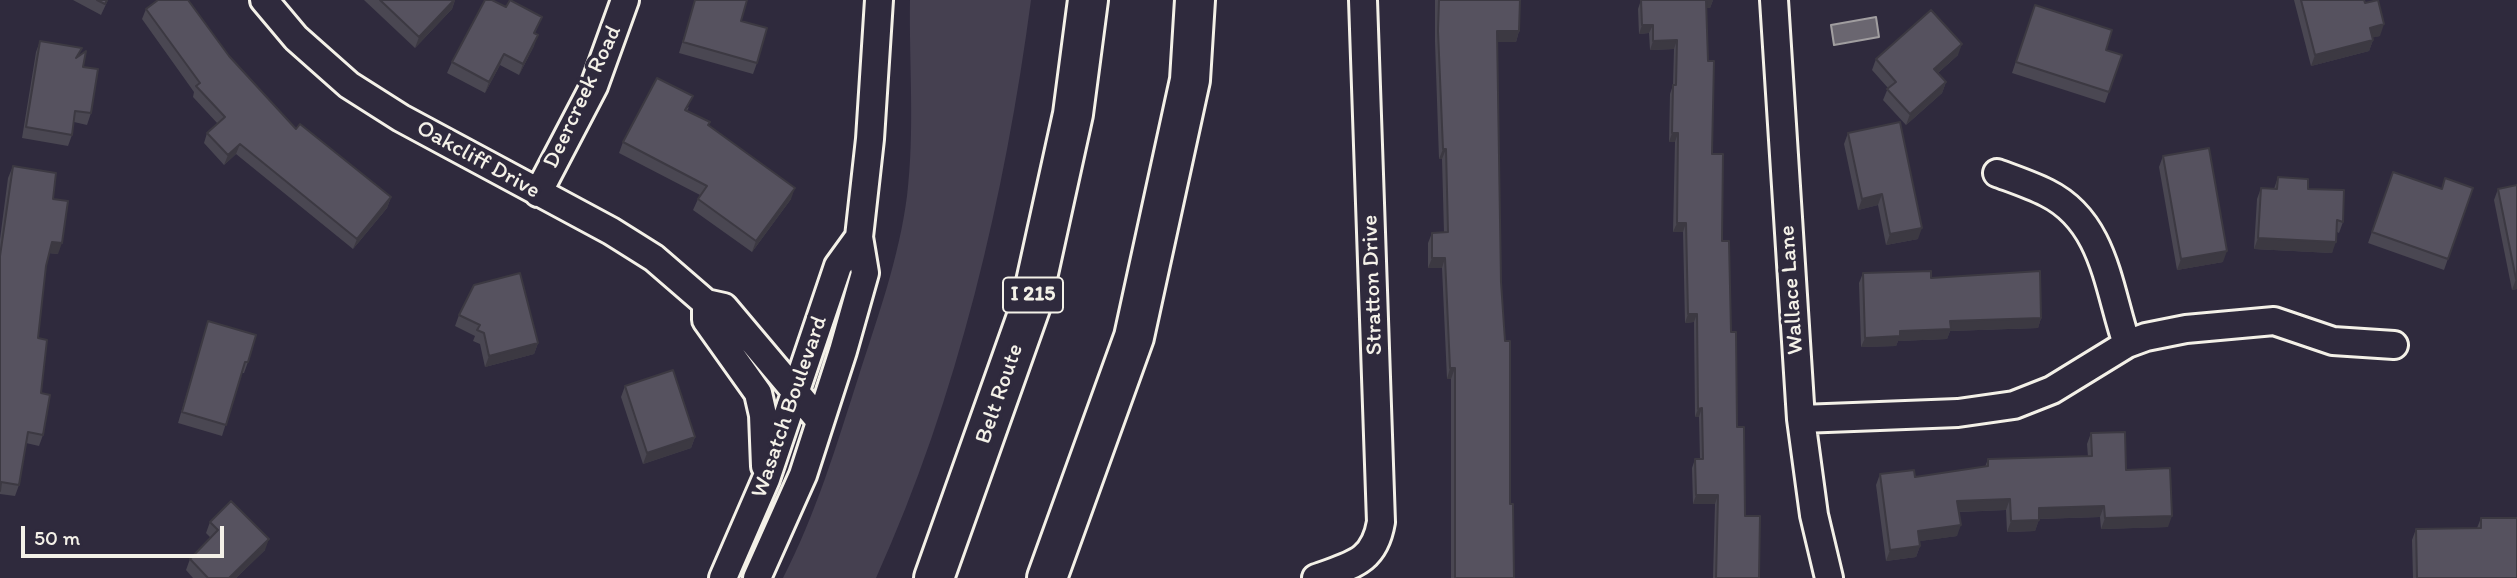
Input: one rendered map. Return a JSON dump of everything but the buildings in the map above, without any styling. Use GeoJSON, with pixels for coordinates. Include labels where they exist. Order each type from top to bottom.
{"type":"FeatureCollection","features":[{"type":"Feature","properties":{"kind":"highway","name":"Belt Route"},"geometry":{"type":"LineString","coordinates":[[934,578],[1031,305],[1073,114],[1088,0]]}},
{"type":"Feature","properties":{"kind":"highway"},"geometry":{"type":"LineString","coordinates":[[1071,578],[1134,337],[1190,80],[1195,0]]}},
{"type":"Feature","properties":{"kind":"highway"},"geometry":{"type":"LineString","coordinates":[[1047,578],[1134,337]]}},
{"type":"Feature","properties":{"kind":"street","name":"Oakcliff Drive"},"geometry":{"type":"LineString","coordinates":[[264,0],[296,38],[349,85],[401,118],[654,258],[706,303],[724,306],[820,421]]}},
{"type":"Feature","properties":{"kind":"street","name":"Deercreek Road"},"geometry":{"type":"LineString","coordinates":[[538,193],[594,86],[625,0]]}},
{"type":"Feature","properties":{"kind":"street","name":"Wasatch Boulevard"},"geometry":{"type":"LineString","coordinates":[[757,578],[803,475],[865,273],[859,237],[870,139],[878,0]]}},
{"type":"Feature","properties":{"kind":"street","name":"Stratton Drive"},"geometry":{"type":"LineString","coordinates":[[1316,578],[1360,570],[1376,544],[1382,511],[1363,0]]}},
{"type":"Feature","properties":{"kind":"street","name":"Wallace Lane"},"geometry":{"type":"LineString","coordinates":[[1774,0],[1801,419],[1814,514],[1829,578]]}},
{"type":"Feature","properties":{"kind":"street"},"geometry":{"type":"LineString","coordinates":[[1997,173],[2048,194],[2070,209],[2084,225],[2102,256],[2127,344]]}},
{"type":"Feature","properties":{"kind":"street","name":"Wasatch Boulevard"},"geometry":{"type":"LineString","coordinates":[[723,578],[766,479],[838,266],[859,237]]}},
{"type":"Feature","properties":{"kind":"street"},"geometry":{"type":"LineString","coordinates":[[706,303],[706,320],[758,393],[763,415],[766,479]]}},
{"type":"Feature","properties":{"kind":"street"},"geometry":{"type":"LineString","coordinates":[[1801,419],[1968,412],[2014,405],[2052,390],[2127,344],[2165,332],[2262,320],[2284,323],[2333,341],[2394,345]]}},
{"type":"Feature","properties":{"kind":"shaded area"},"geometry":{"type":"Polygon","coordinates":[[[910,0],[1031,0],[992,221],[954,367],[931,439],[876,578],[783,578],[806,529],[834,453],[899,242],[907,196],[911,147],[910,0]]]}},
{"type":"Feature","properties":{"kind":"shaded area"},"geometry":{"type":"Polygon","coordinates":[[[1876,17],[1879,37],[1834,45],[1831,25],[1876,17]]]}}]}
